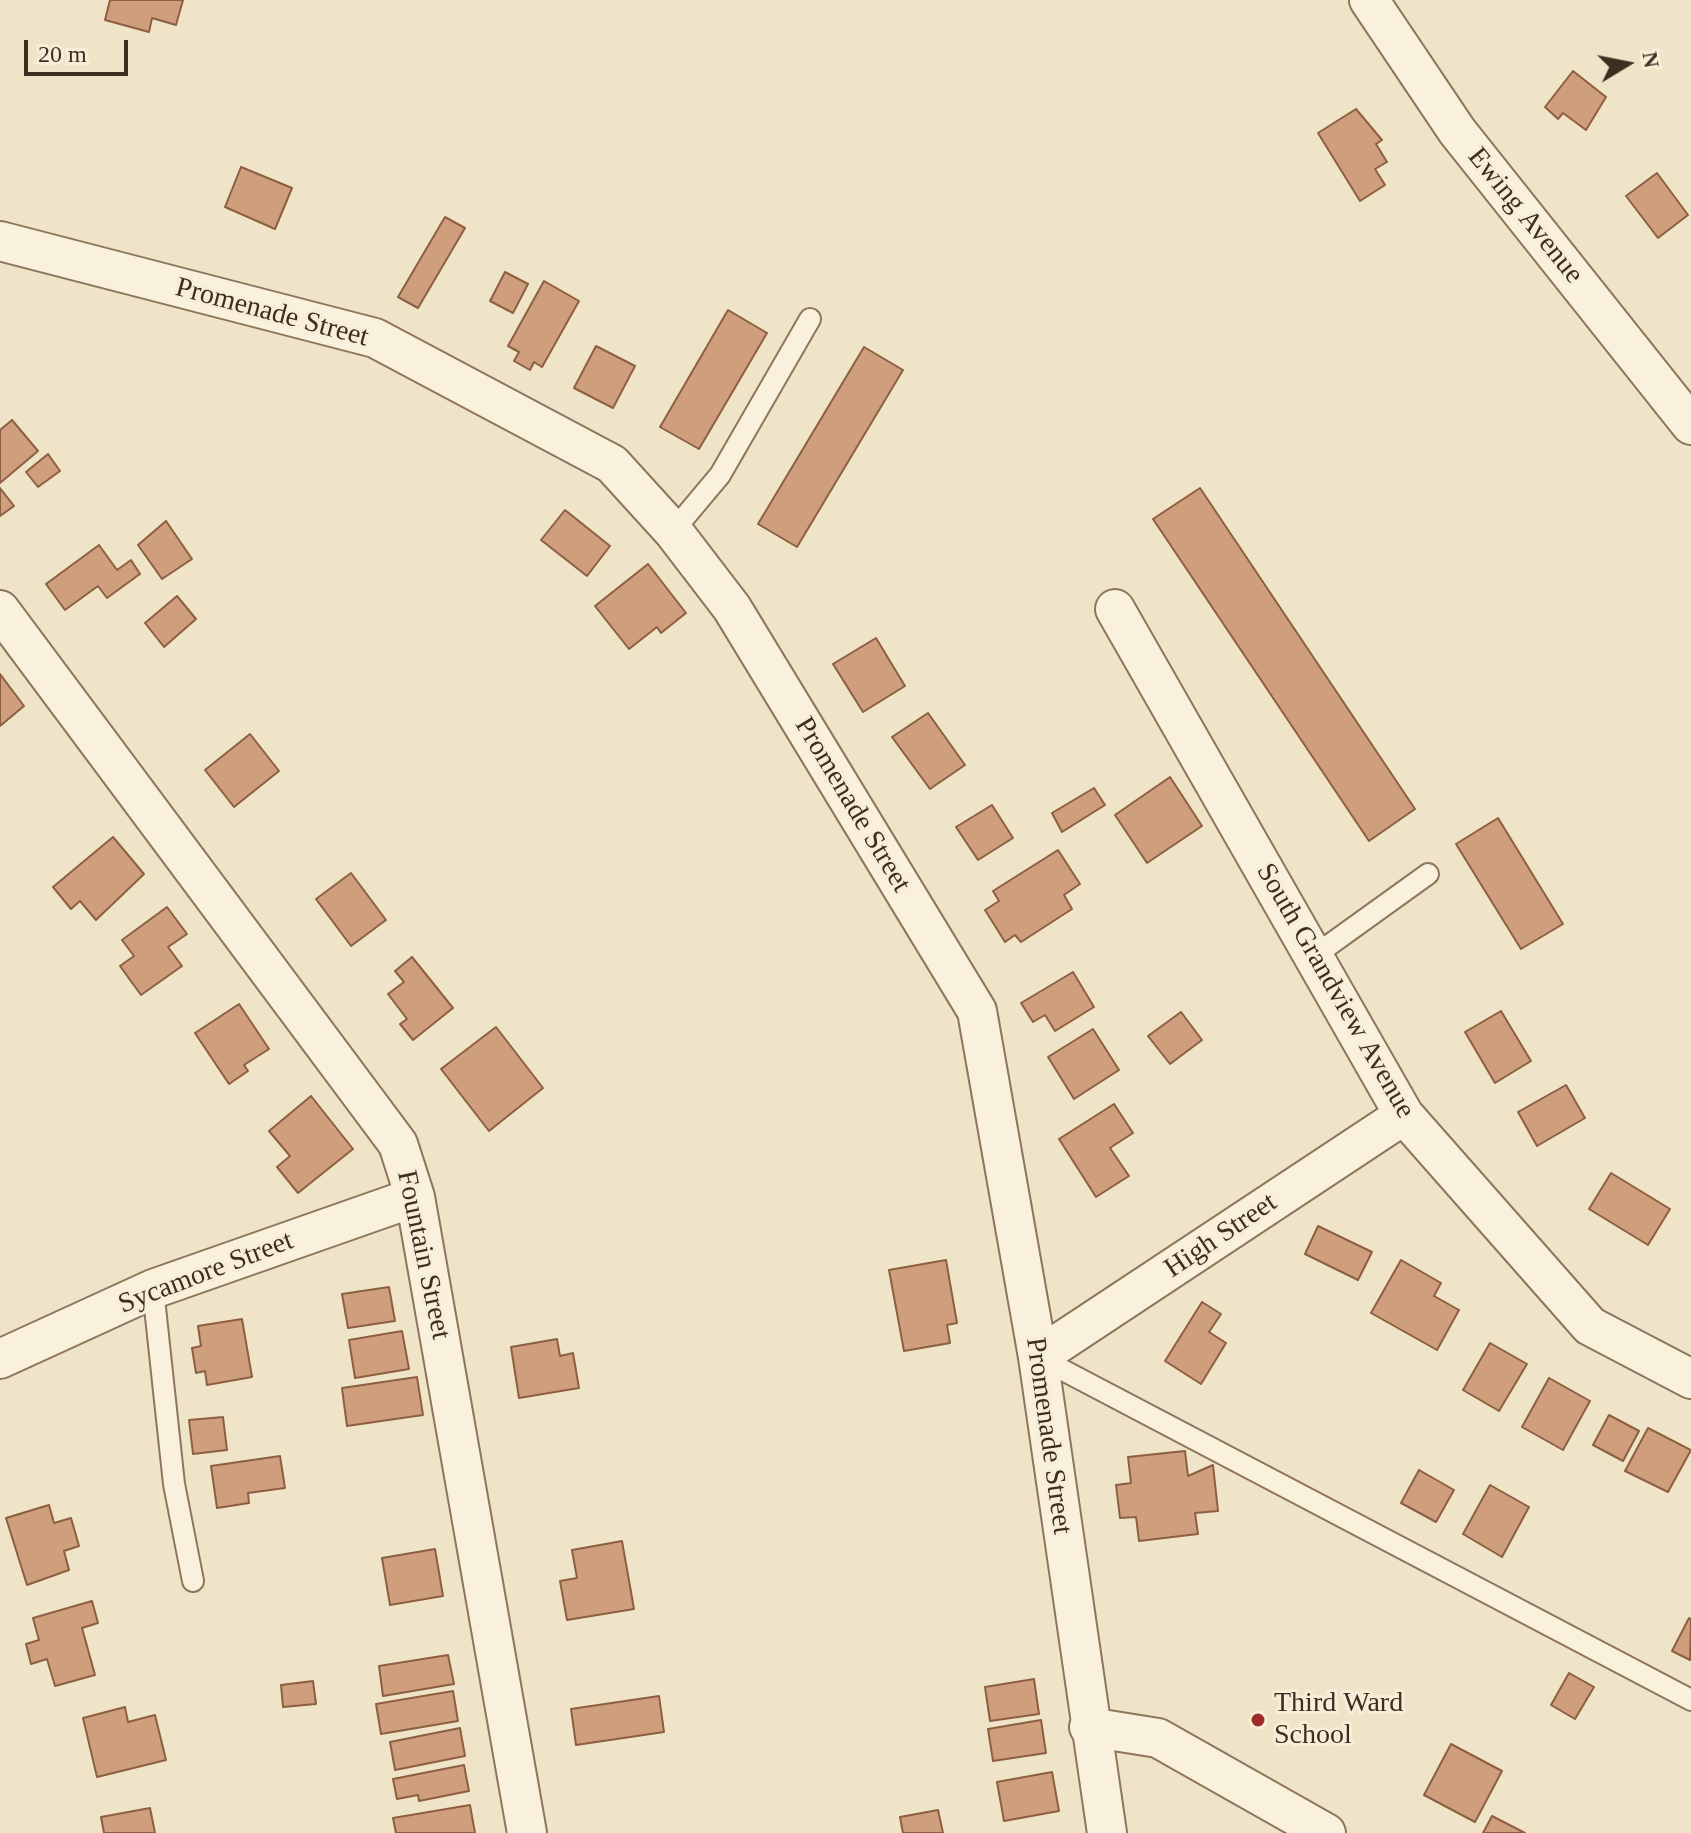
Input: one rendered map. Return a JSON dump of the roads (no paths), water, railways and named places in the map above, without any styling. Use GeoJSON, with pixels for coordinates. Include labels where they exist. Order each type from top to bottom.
{"type":"FeatureCollection","features":[{"type":"Feature","properties":{"kind":"street","name":"Ewing Avenue"},"geometry":{"type":"LineString","coordinates":[[1369,0],[1457,131],[1691,425]]}},
{"type":"Feature","properties":{"kind":"street","name":"Promenade Street"},"geometry":{"type":"LineString","coordinates":[[0,241],[375,338],[612,464],[673,531],[732,608],[977,1011],[1038,1357],[1089,1727],[1107,1833]]}},
{"type":"Feature","properties":{"kind":"street","name":"South Grandview Avenue"},"geometry":{"type":"LineString","coordinates":[[1115,609],[1404,1115],[1590,1326],[1691,1379]]}},
{"type":"Feature","properties":{"kind":"street","name":"Fountain Street"},"geometry":{"type":"LineString","coordinates":[[0,610],[398,1144],[415,1197],[527,1833]]}},
{"type":"Feature","properties":{"kind":"street","name":"High Street"},"geometry":{"type":"LineString","coordinates":[[1038,1357],[1404,1115]]}},
{"type":"Feature","properties":{"kind":"street","name":"Sycamore Street"},"geometry":{"type":"LineString","coordinates":[[0,1359],[153,1289],[415,1197]]}},
{"type":"Feature","properties":{"kind":"street"},"geometry":{"type":"LineString","coordinates":[[1089,1727],[1158,1738],[1326,1833]]}},
{"type":"Feature","properties":{"kind":"lane"},"geometry":{"type":"LineString","coordinates":[[673,531],[720,475],[810,319]]}},
{"type":"Feature","properties":{"kind":"lane"},"geometry":{"type":"LineString","coordinates":[[1314,956],[1428,874]]}},
{"type":"Feature","properties":{"kind":"lane"},"geometry":{"type":"LineString","coordinates":[[153,1289],[174,1484],[193,1581]]}},
{"type":"Feature","properties":{"kind":"lane"},"geometry":{"type":"LineString","coordinates":[[1038,1357],[1691,1700]]}},
{"type":"Feature","properties":{"kind":"place","name":"Third Ward School"},"geometry":{"type":"Point","coordinates":[1258,1720]}}]}
